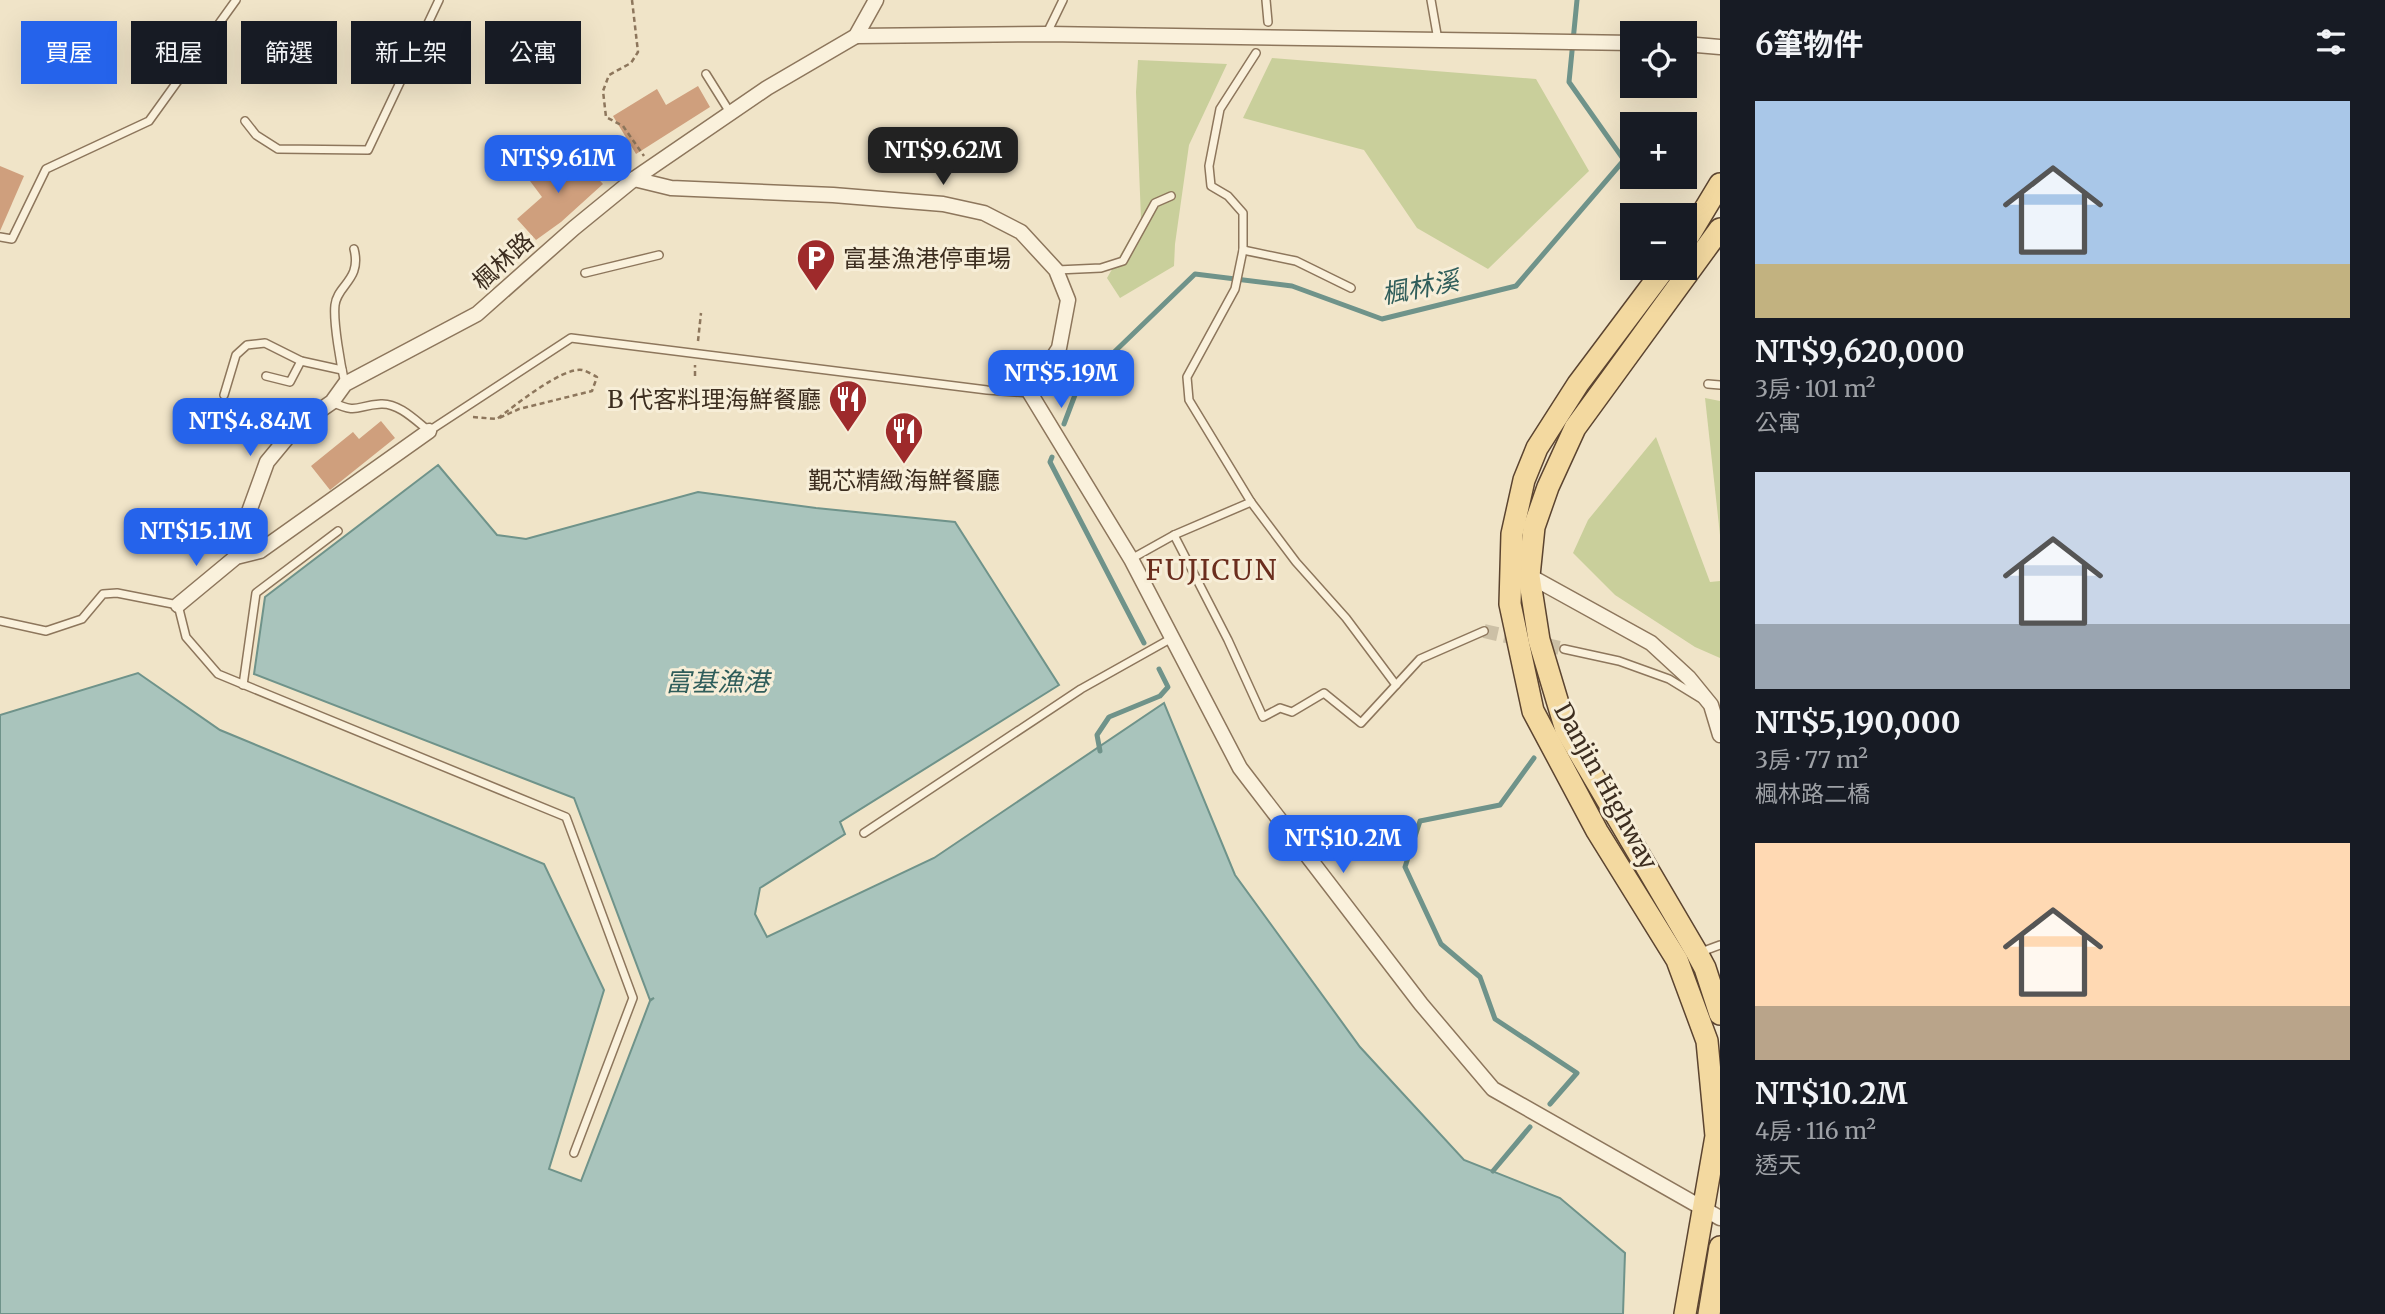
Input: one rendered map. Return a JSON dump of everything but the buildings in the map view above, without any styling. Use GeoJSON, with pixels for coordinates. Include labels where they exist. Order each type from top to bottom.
{"type":"FeatureCollection","features":[{"type":"Feature","properties":{"kind":"main road"},"geometry":{"type":"LineString","coordinates":[[1697,223],[1720,184]]}},
{"type":"Feature","properties":{"kind":"main road","name":"Danjin Highway"},"geometry":{"type":"LineString","coordinates":[[1519,571],[1548,487],[1575,428],[1714,250],[1720,229]]}},
{"type":"Feature","properties":{"kind":"main road","name":"Danjin Highway"},"geometry":{"type":"LineString","coordinates":[[1656,280],[1578,384],[1537,448],[1524,480],[1512,534],[1519,571],[1566,730],[1687,956],[1707,1041],[1716,1136],[1712,1215],[1685,1314]]}},
{"type":"Feature","properties":{"kind":"main road","name":"Danjin Highway"},"geometry":{"type":"LineString","coordinates":[[1687,956],[1705,968],[1720,1014]]}},
{"type":"Feature","properties":{"kind":"main road"},"geometry":{"type":"LineString","coordinates":[[1709,1314],[1720,1247]]}},
{"type":"Feature","properties":{"kind":"street"},"geometry":{"type":"LineString","coordinates":[[876,0],[856,36],[1047,34],[1620,43]]}},
{"type":"Feature","properties":{"kind":"street","name":"楓林路"},"geometry":{"type":"LineString","coordinates":[[236,557],[238,542],[267,463],[296,427],[332,402],[344,377],[477,314],[634,179],[767,88],[856,36]]}},
{"type":"Feature","properties":{"kind":"street"},"geometry":{"type":"LineString","coordinates":[[1697,45],[1720,47]]}},
{"type":"Feature","properties":{"kind":"street"},"geometry":{"type":"LineString","coordinates":[[634,179],[671,188],[833,195],[943,204],[984,213],[1021,232],[1056,270],[1068,300],[1059,348],[1030,393],[1131,559],[1240,768],[1421,1004],[1493,1089],[1712,1215]]}},
{"type":"Feature","properties":{"kind":"street"},"geometry":{"type":"LineString","coordinates":[[178,605],[236,557],[260,551],[429,431]]}},
{"type":"Feature","properties":{"kind":"street"},"geometry":{"type":"LineString","coordinates":[[1519,571],[1651,643],[1715,706],[1720,736]]}},
{"type":"Feature","properties":{"kind":"lane"},"geometry":{"type":"LineString","coordinates":[[0,237],[12,239],[46,169],[149,121],[236,0]]}},
{"type":"Feature","properties":{"kind":"lane"},"geometry":{"type":"LineString","coordinates":[[245,121],[256,135],[278,149],[368,150],[439,0]]}},
{"type":"Feature","properties":{"kind":"lane"},"geometry":{"type":"LineString","coordinates":[[1047,34],[1063,0]]}},
{"type":"Feature","properties":{"kind":"lane"},"geometry":{"type":"LineString","coordinates":[[1266,0],[1268,22]]}},
{"type":"Feature","properties":{"kind":"lane"},"geometry":{"type":"LineString","coordinates":[[1431,0],[1438,40]]}},
{"type":"Feature","properties":{"kind":"lane"},"geometry":{"type":"LineString","coordinates":[[1256,53],[1220,108],[1209,166],[1211,186],[1228,196],[1243,213],[1243,250],[1236,289],[1187,377],[1189,400],[1251,502],[1296,562],[1346,618],[1396,685]]}},
{"type":"Feature","properties":{"kind":"lane"},"geometry":{"type":"LineString","coordinates":[[706,74],[731,114]]}},
{"type":"Feature","properties":{"kind":"lane"},"geometry":{"type":"LineString","coordinates":[[1056,270],[1101,268],[1124,261],[1155,203],[1171,196]]}},
{"type":"Feature","properties":{"kind":"lane"},"geometry":{"type":"LineString","coordinates":[[1697,245],[1714,250]]}},
{"type":"Feature","properties":{"kind":"lane"},"geometry":{"type":"LineString","coordinates":[[224,395],[236,355],[247,345],[265,343],[344,377],[335,303],[353,275],[357,259],[354,249]]}},
{"type":"Feature","properties":{"kind":"lane"},"geometry":{"type":"LineString","coordinates":[[1243,250],[1296,261],[1350,288]]}},
{"type":"Feature","properties":{"kind":"lane"},"geometry":{"type":"LineString","coordinates":[[585,273],[659,256]]}},
{"type":"Feature","properties":{"kind":"lane"},"geometry":{"type":"LineString","coordinates":[[332,402],[350,411],[382,404],[396,406],[429,431],[571,338],[987,390],[1030,393]]}},
{"type":"Feature","properties":{"kind":"lane"},"geometry":{"type":"LineString","coordinates":[[266,376],[290,382],[302,361]]}},
{"type":"Feature","properties":{"kind":"lane"},"geometry":{"type":"LineString","coordinates":[[1708,384],[1720,385]]}},
{"type":"Feature","properties":{"kind":"lane"},"geometry":{"type":"LineString","coordinates":[[1131,559],[1174,535],[1251,502]]}},
{"type":"Feature","properties":{"kind":"lane"},"geometry":{"type":"LineString","coordinates":[[243,685],[256,593],[338,531]]}},
{"type":"Feature","properties":{"kind":"lane"},"geometry":{"type":"LineString","coordinates":[[1174,535],[1228,640],[1263,716],[1280,708],[1292,712],[1324,693],[1361,723],[1420,659],[1484,631]]}},
{"type":"Feature","properties":{"kind":"lane"},"geometry":{"type":"LineString","coordinates":[[0,621],[46,631],[82,619],[103,594],[117,593],[178,605],[186,637],[218,674],[566,817],[633,998],[574,1153]]}},
{"type":"Feature","properties":{"kind":"lane"},"geometry":{"type":"LineString","coordinates":[[864,833],[1081,689],[1173,637]]}},
{"type":"Feature","properties":{"kind":"lane"},"geometry":{"type":"LineString","coordinates":[[1564,649],[1619,660],[1669,679],[1715,706]]}},
{"type":"Feature","properties":{"kind":"lane"},"geometry":{"type":"LineString","coordinates":[[1687,956],[1720,945]]}},
{"type":"Feature","properties":{"kind":"path"},"geometry":{"type":"LineString","coordinates":[[632,0],[638,52],[631,63],[608,75],[603,91],[606,117],[623,126],[652,167]]}},
{"type":"Feature","properties":{"kind":"path"},"geometry":{"type":"LineString","coordinates":[[453,415],[497,419],[519,410],[592,391],[597,377],[580,370],[565,374],[524,397],[497,419]]}},
{"type":"Feature","properties":{"kind":"green space"},"geometry":{"type":"Polygon","coordinates":[[[1272,58],[1536,79],[1589,171],[1488,269],[1417,228],[1364,150],[1243,118],[1272,58]]]}},
{"type":"Feature","properties":{"kind":"green space"},"geometry":{"type":"Polygon","coordinates":[[[1138,60],[1227,64],[1189,145],[1174,266],[1120,298],[1107,278],[1141,219],[1136,92],[1138,60]]]}},
{"type":"Feature","properties":{"kind":"green space"},"geometry":{"type":"Polygon","coordinates":[[[1705,398],[1720,401],[1720,535],[1705,398]]]}},
{"type":"Feature","properties":{"kind":"green space"},"geometry":{"type":"Polygon","coordinates":[[[1656,437],[1710,582],[1720,581],[1720,658],[1695,647],[1615,595],[1573,553],[1588,520],[1656,437]]]}},
{"type":"Feature","properties":{"kind":"water","name":"富基漁港"},"geometry":{"type":"Polygon","coordinates":[[[438,465],[497,535],[526,539],[698,492],[816,508],[955,522],[1059,685],[840,822],[845,834],[760,888],[755,914],[767,937],[934,858],[1164,703],[1235,875],[1360,1047],[1464,1160],[1560,1198],[1625,1253],[1623,1314],[0,1314],[0,715],[138,673],[220,730],[544,864],[604,990],[549,1169],[581,1181],[650,1001],[654,998],[650,1000],[574,798],[254,674],[265,597],[438,465]]]}},
{"type":"Feature","properties":{"kind":"waterway","name":"楓林溪"},"geometry":{"type":"LineString","coordinates":[[1064,424],[1078,387],[1195,274],[1292,286],[1382,319],[1516,286],[1624,160],[1569,82],[1577,0]]}},
{"type":"Feature","properties":{"kind":"waterway","name":"楓林溪"},"geometry":{"type":"LineString","coordinates":[[1052,457],[1050,462],[1144,643]]}},
{"type":"Feature","properties":{"kind":"waterway","name":"楓林溪"},"geometry":{"type":"LineString","coordinates":[[1100,751],[1097,735],[1109,717],[1160,696],[1168,687],[1159,669]]}},
{"type":"Feature","properties":{"kind":"waterway"},"geometry":{"type":"LineString","coordinates":[[1534,758],[1500,805],[1420,821],[1405,867],[1441,944],[1480,977],[1495,1019],[1577,1073],[1550,1104]]}},
{"type":"Feature","properties":{"kind":"waterway"},"geometry":{"type":"LineString","coordinates":[[1493,1171],[1530,1127]]}},
{"type":"Feature","properties":{"kind":"tunnel"},"geometry":{"type":"LineString","coordinates":[[1484,631],[1564,649]]}},
{"type":"Feature","properties":{"kind":"place","name":"富基漁港停車場"},"geometry":{"type":"Point","coordinates":[816,292]}},
{"type":"Feature","properties":{"kind":"place","name":"B 代客料理海鮮餐廳"},"geometry":{"type":"Point","coordinates":[848,433]}},
{"type":"Feature","properties":{"kind":"place","name":"覲芯精緻海鮮餐廳"},"geometry":{"type":"Point","coordinates":[904,465]}},
{"type":"Feature","properties":{"kind":"district","name":"FUJICUN"},"geometry":{"type":"Point","coordinates":[1212,570]}}]}
